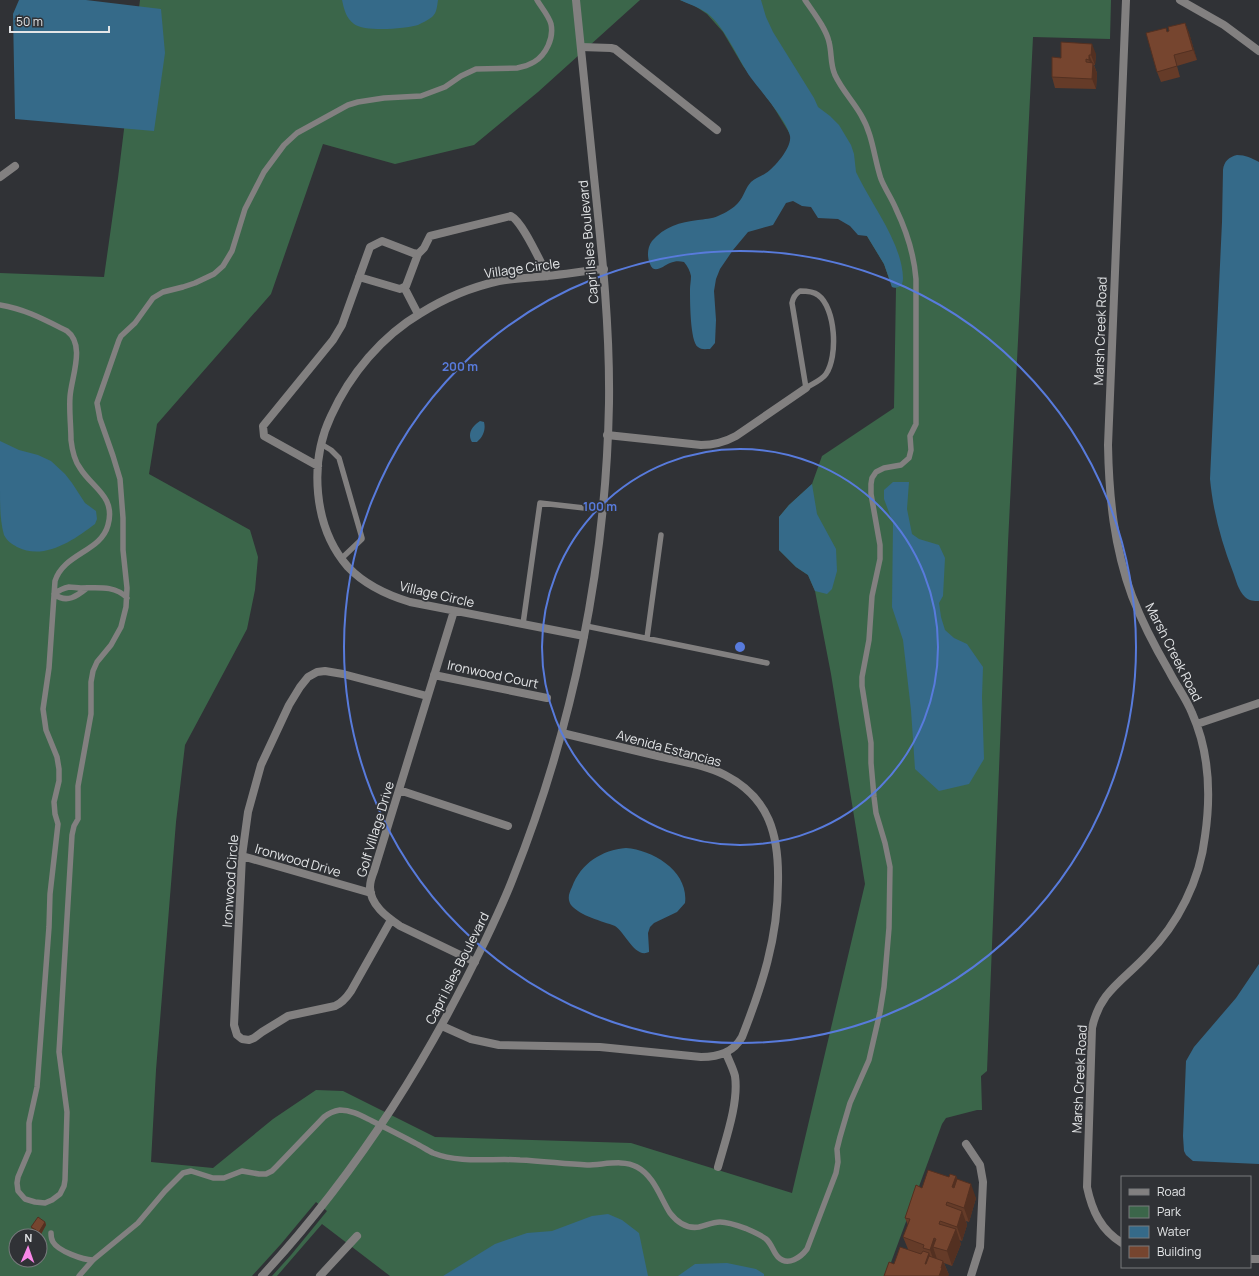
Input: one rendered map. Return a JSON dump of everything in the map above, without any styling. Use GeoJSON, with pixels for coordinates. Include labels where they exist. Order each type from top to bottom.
{"type":"FeatureCollection","features":[{"type":"Feature","properties":{"kind":"street","name":"Capri Isles Boulevard"},"geometry":{"type":"LineString","coordinates":[[262,1276],[312,1219],[351,1168],[381,1125],[424,1058],[442,1026],[502,906],[518,865],[542,798],[562,733],[575,682],[596,564],[606,474],[609,359],[604,269],[576,0]]}},
{"type":"Feature","properties":{"kind":"street","name":"Marsh Creek Road"},"geometry":{"type":"LineString","coordinates":[[1121,1243],[1102,1226],[1092,1208],[1087,1187],[1092,1028],[1098,1008],[1106,995],[1148,955],[1171,926],[1187,896],[1200,864],[1208,810],[1206,767],[1197,724],[1184,697],[1157,650],[1132,596],[1118,546],[1110,496],[1108,445],[1126,0]]}},
{"type":"Feature","properties":{"kind":"street"},"geometry":{"type":"LineString","coordinates":[[1180,0],[1224,25],[1259,51]]}},
{"type":"Feature","properties":{"kind":"street"},"geometry":{"type":"LineString","coordinates":[[581,47],[615,49],[717,130]]}},
{"type":"Feature","properties":{"kind":"street"},"geometry":{"type":"LineString","coordinates":[[0,177],[16,166]]}},
{"type":"Feature","properties":{"kind":"street"},"geometry":{"type":"LineString","coordinates":[[359,277],[400,289],[406,286],[418,254],[424,248],[430,236],[511,216],[515,218],[522,227],[548,276]]}},
{"type":"Feature","properties":{"kind":"street"},"geometry":{"type":"LineString","coordinates":[[318,466],[264,436],[264,426],[333,340],[342,325],[370,247],[382,241],[418,254]]}},
{"type":"Feature","properties":{"kind":"street","name":"Village Circle"},"geometry":{"type":"LineString","coordinates":[[584,636],[410,602],[373,587],[360,578],[349,567],[330,537],[322,515],[318,489],[318,466],[321,444],[330,416],[358,370],[375,350],[418,314],[439,302],[483,285],[521,278],[604,269]]}},
{"type":"Feature","properties":{"kind":"street"},"geometry":{"type":"LineString","coordinates":[[404,287],[418,314]]}},
{"type":"Feature","properties":{"kind":"street"},"geometry":{"type":"LineString","coordinates":[[607,435],[710,445],[726,441],[736,436],[806,388]]}},
{"type":"Feature","properties":{"kind":"street"},"geometry":{"type":"LineString","coordinates":[[427,696],[454,610]]}},
{"type":"Feature","properties":{"kind":"street","name":"Ironwood Circle"},"geometry":{"type":"LineString","coordinates":[[391,920],[351,991],[340,1004],[288,1016],[249,1040],[242,1039],[237,1035],[234,1025],[242,856],[248,812],[261,765],[290,705],[304,681],[308,677],[317,672],[332,671],[427,696]]}},
{"type":"Feature","properties":{"kind":"street","name":"Ironwood Court"},"geometry":{"type":"LineString","coordinates":[[434,675],[547,698]]}},
{"type":"Feature","properties":{"kind":"street","name":"Golf Village Drive"},"geometry":{"type":"LineString","coordinates":[[427,696],[374,871],[371,882],[371,893],[379,909],[400,926],[475,962]]}},
{"type":"Feature","properties":{"kind":"street"},"geometry":{"type":"LineString","coordinates":[[1197,724],[1259,704]]}},
{"type":"Feature","properties":{"kind":"street","name":"Avenida Estancias"},"geometry":{"type":"LineString","coordinates":[[562,733],[717,771],[747,790],[767,816],[776,841],[778,866],[778,903],[775,930],[762,982],[742,1037],[736,1046],[726,1054]]}},
{"type":"Feature","properties":{"kind":"street"},"geometry":{"type":"LineString","coordinates":[[399,790],[508,826]]}},
{"type":"Feature","properties":{"kind":"street","name":"Ironwood Drive"},"geometry":{"type":"LineString","coordinates":[[242,856],[371,893]]}},
{"type":"Feature","properties":{"kind":"street"},"geometry":{"type":"LineString","coordinates":[[442,1026],[471,1039],[499,1045],[600,1047],[701,1057],[726,1054],[736,1084],[735,1101],[718,1167]]}},
{"type":"Feature","properties":{"kind":"street"},"geometry":{"type":"LineString","coordinates":[[966,1144],[980,1165],[984,1182],[980,1247],[971,1276]]}},
{"type":"Feature","properties":{"kind":"street"},"geometry":{"type":"LineString","coordinates":[[320,1276],[357,1236]]}},
{"type":"Feature","properties":{"kind":"lane"},"geometry":{"type":"LineString","coordinates":[[0,305],[18,309],[34,315],[67,332],[75,341],[77,355],[70,397],[73,452],[80,468],[100,489],[109,509],[109,519],[105,532],[93,545],[61,569],[56,581],[54,594],[49,668],[44,709],[46,730],[57,757],[59,769],[60,781],[54,802],[58,824],[50,894],[49,927],[37,1087],[29,1123],[29,1151],[16,1183],[18,1191],[22,1197],[29,1201],[40,1203],[48,1202],[56,1198],[63,1190],[65,1180],[67,1112],[59,1052],[72,835],[74,826],[78,819],[78,786],[91,714],[92,677],[97,662],[111,645],[121,627],[127,598],[120,479],[114,456],[100,419],[97,403],[118,340],[135,323],[153,298],[163,292],[202,280],[214,274],[224,266],[232,251],[246,209],[257,187],[271,162],[290,139],[308,127],[348,105],[384,98],[421,96],[445,87],[461,76],[476,69],[516,68],[535,61],[546,50],[550,43],[552,29],[551,23],[537,0]]}},
{"type":"Feature","properties":{"kind":"lane"},"geometry":{"type":"LineString","coordinates":[[78,1276],[93,1260],[138,1223],[165,1191],[183,1173],[191,1171],[217,1178],[226,1178],[240,1171],[259,1174],[269,1173],[324,1117],[336,1111],[344,1110],[353,1112],[381,1125],[433,1152],[454,1158],[520,1160],[576,1164],[618,1163],[637,1166],[648,1175],[670,1213],[678,1221],[688,1226],[696,1227],[724,1222],[748,1230],[767,1240],[778,1258],[785,1261],[799,1258],[807,1249],[833,1180],[838,1162],[837,1149],[850,1103],[869,1060],[880,1012],[885,974],[889,928],[890,867],[885,842],[876,813],[871,763],[871,743],[861,680],[869,640],[872,596],[880,559],[880,545],[871,494],[872,478],[879,469],[901,465],[910,458],[910,436],[916,424],[916,279],[914,261],[906,231],[882,181],[877,166],[875,151],[865,123],[857,108],[839,84],[832,68],[829,41],[826,33],[805,0]]}},
{"type":"Feature","properties":{"kind":"lane"},"geometry":{"type":"LineString","coordinates":[[800,291],[810,291],[818,295],[825,302],[829,311],[833,342],[833,356],[830,367],[825,376],[806,388],[792,303],[793,297],[800,291]]}},
{"type":"Feature","properties":{"kind":"lane"},"geometry":{"type":"LineString","coordinates":[[321,444],[331,450],[339,458],[362,538],[342,558]]}},
{"type":"Feature","properties":{"kind":"lane"},"geometry":{"type":"LineString","coordinates":[[523,624],[540,503],[602,510]]}},
{"type":"Feature","properties":{"kind":"lane"},"geometry":{"type":"LineString","coordinates":[[646,638],[661,535]]}},
{"type":"Feature","properties":{"kind":"lane"},"geometry":{"type":"LineString","coordinates":[[54,594],[68,587],[103,588],[121,593],[127,598]]}},
{"type":"Feature","properties":{"kind":"lane"},"geometry":{"type":"LineString","coordinates":[[54,594],[61,598],[69,599],[80,594],[87,588]]}},
{"type":"Feature","properties":{"kind":"lane"},"geometry":{"type":"LineString","coordinates":[[586,626],[767,663]]}},
{"type":"Feature","properties":{"kind":"lane"},"geometry":{"type":"LineString","coordinates":[[51,1233],[55,1245],[79,1258],[93,1260]]}},
{"type":"Feature","properties":{"kind":"green space"},"geometry":{"type":"Polygon","coordinates":[[[140,0],[640,0],[538,92],[474,145],[395,164],[323,144],[271,294],[157,424],[149,474],[250,530],[258,557],[255,590],[247,629],[185,745],[176,822],[156,1070],[151,1162],[213,1168],[273,1119],[316,1090],[343,1091],[435,1137],[631,1143],[792,1193],[865,884],[831,674],[815,591],[808,575],[796,567],[779,550],[779,517],[789,505],[812,484],[822,456],[894,408],[896,288],[892,287],[884,264],[867,236],[790,134],[773,106],[743,66],[723,32],[707,14],[695,6],[680,0],[1111,0],[1110,39],[1033,37],[1008,543],[987,1071],[981,1076],[982,1110],[946,1118],[942,1124],[886,1276],[390,1276],[322,1224],[277,1276],[272,1276],[327,1211],[316,1202],[252,1276],[0,1276],[0,273],[104,277],[140,0]]]}},
{"type":"Feature","properties":{"kind":"water"},"geometry":{"type":"Polygon","coordinates":[[[19,0],[86,0],[161,9],[165,53],[154,131],[15,119],[13,14],[19,0]]]}},
{"type":"Feature","properties":{"kind":"water"},"geometry":{"type":"Polygon","coordinates":[[[342,0],[438,0],[435,14],[418,25],[395,29],[375,29],[359,27],[351,22],[347,16],[342,0]]]}},
{"type":"Feature","properties":{"kind":"water"},"geometry":{"type":"Polygon","coordinates":[[[680,0],[761,0],[766,17],[773,32],[814,98],[818,107],[839,125],[851,145],[854,154],[856,172],[893,239],[898,252],[903,278],[900,286],[892,287],[884,264],[867,236],[858,235],[850,226],[838,219],[818,218],[811,207],[802,206],[793,201],[786,203],[773,225],[748,232],[733,250],[720,269],[716,279],[714,291],[716,320],[715,343],[710,349],[699,348],[695,344],[691,320],[691,276],[689,269],[684,262],[679,261],[670,263],[659,269],[654,269],[648,258],[650,244],[662,232],[673,226],[685,222],[716,217],[734,207],[740,201],[751,182],[766,173],[778,162],[786,151],[790,141],[790,136],[788,130],[773,106],[751,78],[714,19],[697,7],[680,0]]]}},
{"type":"Feature","properties":{"kind":"water"},"geometry":{"type":"Polygon","coordinates":[[[1237,155],[1246,156],[1259,162],[1259,601],[1247,598],[1238,585],[1218,526],[1210,479],[1223,170],[1224,164],[1227,160],[1237,155]]]}},
{"type":"Feature","properties":{"kind":"water"},"geometry":{"type":"Polygon","coordinates":[[[480,421],[484,422],[484,433],[477,442],[472,442],[470,436],[471,430],[480,421]]]}},
{"type":"Feature","properties":{"kind":"water"},"geometry":{"type":"Polygon","coordinates":[[[0,441],[19,450],[38,455],[51,461],[65,474],[85,503],[96,511],[97,519],[95,524],[68,542],[48,550],[38,552],[27,551],[10,542],[4,535],[1,519],[0,441]]]}},
{"type":"Feature","properties":{"kind":"water"},"geometry":{"type":"Polygon","coordinates":[[[893,482],[909,482],[907,509],[912,534],[919,539],[939,545],[945,558],[943,596],[939,603],[945,630],[954,638],[967,644],[983,667],[982,697],[984,759],[969,784],[939,791],[915,769],[911,710],[903,640],[892,607],[893,523],[884,499],[884,490],[893,482]]]}},
{"type":"Feature","properties":{"kind":"water"},"geometry":{"type":"Polygon","coordinates":[[[812,484],[817,514],[836,549],[837,571],[832,589],[827,594],[815,591],[808,575],[796,567],[779,550],[779,517],[789,505],[812,484]]]}},
{"type":"Feature","properties":{"kind":"water"},"geometry":{"type":"Polygon","coordinates":[[[626,848],[648,853],[668,865],[681,882],[685,892],[685,903],[677,912],[654,923],[650,927],[648,933],[649,952],[644,953],[639,952],[630,944],[615,926],[580,912],[571,905],[569,900],[569,894],[576,879],[581,871],[593,859],[617,849],[626,848]]]}},
{"type":"Feature","properties":{"kind":"water"},"geometry":{"type":"Polygon","coordinates":[[[1259,964],[1259,1164],[1193,1161],[1184,1151],[1183,1136],[1186,1061],[1194,1047],[1236,998],[1259,964]]]}},
{"type":"Feature","properties":{"kind":"water"},"geometry":{"type":"Polygon","coordinates":[[[608,1214],[622,1220],[639,1233],[648,1276],[443,1276],[495,1244],[527,1233],[552,1231],[592,1216],[608,1214]]]}},
{"type":"Feature","properties":{"kind":"water"},"geometry":{"type":"Polygon","coordinates":[[[727,1263],[756,1269],[764,1274],[764,1276],[678,1276],[695,1264],[727,1263]]]}},
{"type":"Feature","properties":{"kind":"building"},"geometry":{"type":"Polygon","coordinates":[[[1185,23],[1193,50],[1174,55],[1177,66],[1157,72],[1146,33],[1166,28],[1167,32],[1169,31],[1168,27],[1185,23]]]}},
{"type":"Feature","properties":{"kind":"building"},"geometry":{"type":"Polygon","coordinates":[[[1061,42],[1092,44],[1091,55],[1089,55],[1089,60],[1086,59],[1086,62],[1093,63],[1092,79],[1052,77],[1052,57],[1061,58],[1061,42]]]}},
{"type":"Feature","properties":{"kind":"building"},"geometry":{"type":"Polygon","coordinates":[[[928,1170],[949,1177],[950,1174],[956,1176],[952,1187],[954,1188],[957,1179],[971,1184],[964,1208],[947,1202],[946,1205],[962,1211],[957,1227],[940,1221],[939,1224],[956,1229],[947,1251],[933,1247],[936,1239],[934,1238],[930,1250],[923,1248],[924,1245],[903,1237],[910,1219],[905,1218],[916,1185],[922,1188],[928,1170]]]}},
{"type":"Feature","properties":{"kind":"building"},"geometry":{"type":"Polygon","coordinates":[[[38,1217],[45,1222],[41,1228],[31,1227],[38,1217]]]}},
{"type":"Feature","properties":{"kind":"building"},"geometry":{"type":"Polygon","coordinates":[[[900,1247],[921,1254],[923,1251],[929,1253],[925,1264],[929,1256],[943,1261],[939,1276],[884,1276],[889,1262],[894,1264],[900,1247]]]}}]}
